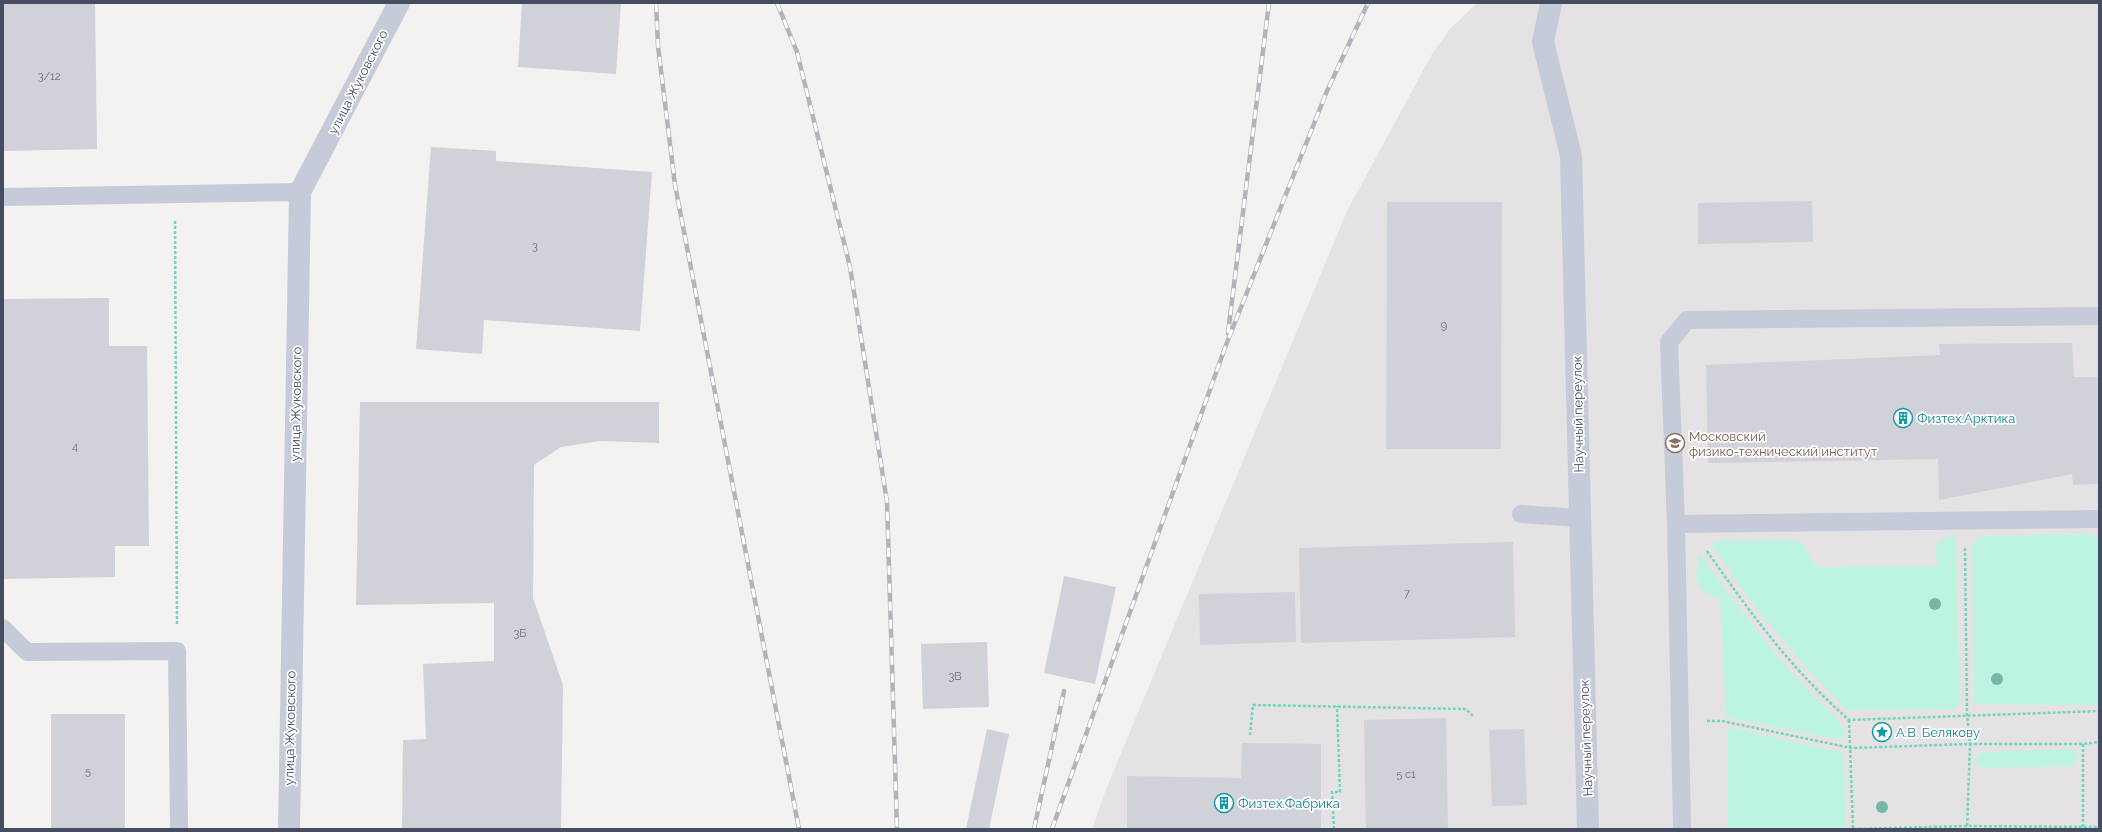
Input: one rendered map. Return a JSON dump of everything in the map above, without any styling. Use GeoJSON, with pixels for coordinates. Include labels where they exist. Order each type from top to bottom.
{"type":"FeatureCollection","features":[{"type":"Feature","properties":{"kind":"street","name":"улица Жуковского"},"geometry":{"type":"LineString","coordinates":[[289,829],[300,192],[399,3]]}},
{"type":"Feature","properties":{"kind":"street","name":"Научный переулок"},"geometry":{"type":"LineString","coordinates":[[1551,3],[1542,42],[1571,156],[1588,829]]}},
{"type":"Feature","properties":{"kind":"lane"},"geometry":{"type":"LineString","coordinates":[[3,197],[300,192]]}},
{"type":"Feature","properties":{"kind":"lane"},"geometry":{"type":"LineString","coordinates":[[1682,829],[1676,524],[1669,342],[1687,320],[2099,316]]}},
{"type":"Feature","properties":{"kind":"lane"},"geometry":{"type":"LineString","coordinates":[[1521,514],[1580,518]]}},
{"type":"Feature","properties":{"kind":"lane"},"geometry":{"type":"LineString","coordinates":[[1676,524],[1703,525],[2099,519]]}},
{"type":"Feature","properties":{"kind":"lane"},"geometry":{"type":"LineString","coordinates":[[3,628],[27,652],[177,651],[179,829]]}},
{"type":"Feature","properties":{"kind":"path"},"geometry":{"type":"LineString","coordinates":[[175,194],[177,651]]}},
{"type":"Feature","properties":{"kind":"path"},"geometry":{"type":"LineString","coordinates":[[1964,521],[1967,714],[1970,744],[1967,828]]}},
{"type":"Feature","properties":{"kind":"path"},"geometry":{"type":"LineString","coordinates":[[1703,525],[1706,549],[1754,618],[1790,662],[1849,720],[1851,748],[1852,829],[2099,827]]}},
{"type":"Feature","properties":{"kind":"path"},"geometry":{"type":"LineString","coordinates":[[1250,734],[1253,706],[1466,709],[1473,716]]}},
{"type":"Feature","properties":{"kind":"path"},"geometry":{"type":"LineString","coordinates":[[1334,829],[1332,792],[1340,792],[1337,706]]}},
{"type":"Feature","properties":{"kind":"path"},"geometry":{"type":"LineString","coordinates":[[1849,720],[1967,714],[2099,711]]}},
{"type":"Feature","properties":{"kind":"path"},"geometry":{"type":"LineString","coordinates":[[1679,721],[1722,721],[1851,748],[1970,744],[2083,744],[2099,742]]}},
{"type":"Feature","properties":{"kind":"path"},"geometry":{"type":"LineString","coordinates":[[2083,744],[2083,828]]}},
{"type":"Feature","properties":{"kind":"shaded area","name":"Московский физико-технический институт"},"geometry":{"type":"Polygon","coordinates":[[[1477,3],[2099,3],[2099,829],[1092,829],[1106,789],[1347,211],[1432,54],[1450,29],[1477,3]]]}},
{"type":"Feature","properties":{"kind":"green space"},"geometry":{"type":"Polygon","coordinates":[[[2087,534],[2099,538],[2099,705],[1977,704],[1974,700],[1972,543],[1982,536],[2087,534]]]}},
{"type":"Feature","properties":{"kind":"green space"},"geometry":{"type":"Polygon","coordinates":[[[1956,536],[1960,703],[1954,709],[1847,710],[1806,667],[1759,612],[1712,545],[1717,541],[1794,540],[1803,544],[1816,567],[1937,566],[1936,544],[1946,537],[1956,536]]]}},
{"type":"Feature","properties":{"kind":"green space"},"geometry":{"type":"Polygon","coordinates":[[[1700,554],[1769,646],[1799,681],[1838,719],[1845,735],[1840,740],[1726,717],[1720,600],[1705,592],[1698,583],[1697,571],[1700,554]]]}},
{"type":"Feature","properties":{"kind":"green space"},"geometry":{"type":"Polygon","coordinates":[[[1727,727],[1840,752],[1844,757],[1846,826],[1838,829],[1728,829],[1727,727]]]}},
{"type":"Feature","properties":{"kind":"green space"},"geometry":{"type":"Polygon","coordinates":[[[2073,749],[2078,755],[2075,764],[2071,766],[1984,768],[1978,766],[1976,762],[1977,756],[1983,752],[2073,749]]]}},
{"type":"Feature","properties":{"kind":"building"},"geometry":{"type":"Polygon","coordinates":[[[3,3],[95,3],[97,149],[3,151],[3,3]]]}},
{"type":"Feature","properties":{"kind":"building"},"geometry":{"type":"Polygon","coordinates":[[[522,3],[621,3],[616,74],[518,67],[522,3]]]}},
{"type":"Feature","properties":{"kind":"building"},"geometry":{"type":"Polygon","coordinates":[[[431,147],[496,151],[496,161],[652,172],[640,331],[484,320],[482,354],[416,349],[431,147]]]}},
{"type":"Feature","properties":{"kind":"building"},"geometry":{"type":"Polygon","coordinates":[[[1812,201],[1813,242],[1698,244],[1698,203],[1812,201]]]}},
{"type":"Feature","properties":{"kind":"building"},"geometry":{"type":"Polygon","coordinates":[[[1387,202],[1502,202],[1501,449],[1386,449],[1387,202]]]}},
{"type":"Feature","properties":{"kind":"building"},"geometry":{"type":"Polygon","coordinates":[[[109,298],[109,346],[147,346],[149,546],[115,546],[115,577],[3,579],[3,299],[109,298]]]}},
{"type":"Feature","properties":{"kind":"building","name":"Физтех.Арктика"},"geometry":{"type":"Polygon","coordinates":[[[2072,343],[2074,377],[2099,377],[2099,484],[2073,485],[2072,474],[1939,500],[1938,459],[1708,463],[1706,365],[1940,355],[1939,344],[2072,343]]]}},
{"type":"Feature","properties":{"kind":"building"},"geometry":{"type":"Polygon","coordinates":[[[360,402],[659,402],[659,443],[600,441],[561,447],[534,465],[533,598],[563,685],[561,829],[402,829],[403,740],[426,739],[423,664],[494,661],[494,603],[356,605],[360,402]]]}},
{"type":"Feature","properties":{"kind":"building"},"geometry":{"type":"Polygon","coordinates":[[[1513,542],[1515,637],[1301,643],[1299,548],[1513,542]]]}},
{"type":"Feature","properties":{"kind":"building"},"geometry":{"type":"Polygon","coordinates":[[[1064,576],[1116,587],[1095,684],[1044,673],[1064,576]]]}},
{"type":"Feature","properties":{"kind":"building"},"geometry":{"type":"Polygon","coordinates":[[[1295,592],[1296,642],[1200,645],[1199,594],[1295,592]]]}},
{"type":"Feature","properties":{"kind":"building"},"geometry":{"type":"Polygon","coordinates":[[[987,642],[989,707],[923,709],[921,644],[987,642]]]}},
{"type":"Feature","properties":{"kind":"building"},"geometry":{"type":"Polygon","coordinates":[[[51,714],[125,714],[125,829],[51,829],[51,714]]]}},
{"type":"Feature","properties":{"kind":"building"},"geometry":{"type":"Polygon","coordinates":[[[1446,718],[1448,829],[1366,829],[1364,720],[1446,718]]]}},
{"type":"Feature","properties":{"kind":"building"},"geometry":{"type":"Polygon","coordinates":[[[987,729],[1009,734],[989,829],[966,829],[987,729]]]}},
{"type":"Feature","properties":{"kind":"building"},"geometry":{"type":"Polygon","coordinates":[[[1524,729],[1527,805],[1492,806],[1489,730],[1524,729]]]}},
{"type":"Feature","properties":{"kind":"building","name":"Физтех.Фабрика"},"geometry":{"type":"Polygon","coordinates":[[[1242,743],[1321,744],[1321,829],[1127,829],[1127,776],[1241,778],[1242,743]]]}},
{"type":"Feature","properties":{"kind":"railway"},"geometry":{"type":"LineString","coordinates":[[656,3],[658,46],[675,185],[799,829]]}},
{"type":"Feature","properties":{"kind":"railway"},"geometry":{"type":"LineString","coordinates":[[777,3],[797,52],[850,267],[887,502],[897,829]]}},
{"type":"Feature","properties":{"kind":"railway"},"geometry":{"type":"LineString","coordinates":[[1228,333],[1269,3]]}},
{"type":"Feature","properties":{"kind":"railway"},"geometry":{"type":"LineString","coordinates":[[1052,829],[1226,345],[1327,91],[1368,3]]}},
{"type":"Feature","properties":{"kind":"railway"},"geometry":{"type":"LineString","coordinates":[[1034,829],[1064,691]]}},
{"type":"Feature","properties":{"kind":"place","name":"Физтех.Арктика"},"geometry":{"type":"Point","coordinates":[1903,418]}},
{"type":"Feature","properties":{"kind":"place","name":"Московский физико-технический институт"},"geometry":{"type":"Point","coordinates":[1675,443]}},
{"type":"Feature","properties":{"kind":"place","name":"А.В. Белякову"},"geometry":{"type":"Point","coordinates":[1882,732]}},
{"type":"Feature","properties":{"kind":"place","name":"Физтех.Фабрика"},"geometry":{"type":"Point","coordinates":[1224,803]}}]}
